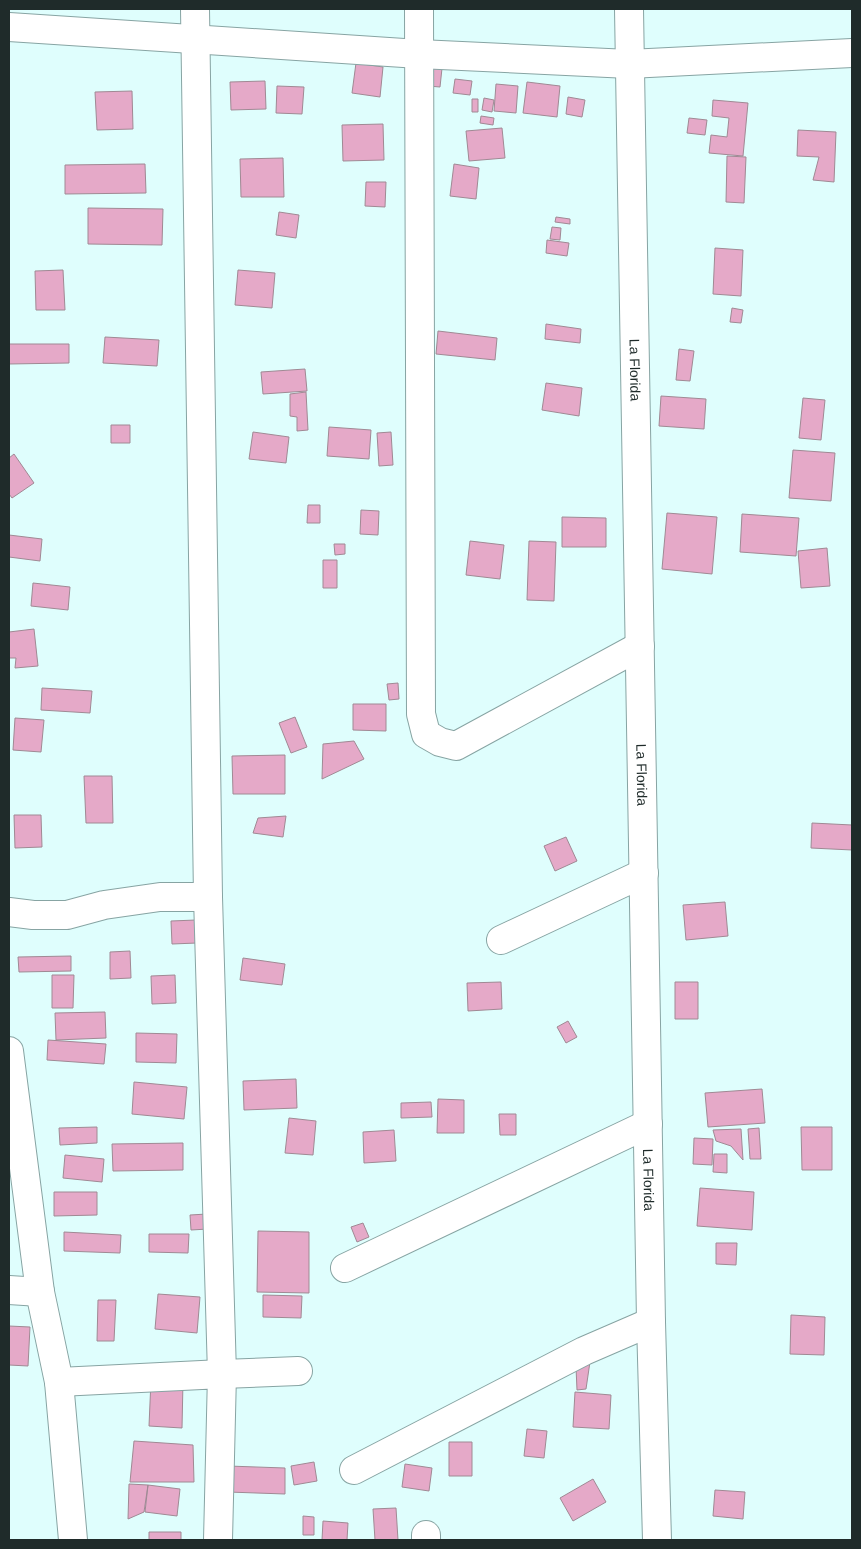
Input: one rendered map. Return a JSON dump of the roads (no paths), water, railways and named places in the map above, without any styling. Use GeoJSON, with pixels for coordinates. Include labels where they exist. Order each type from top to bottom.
{"type":"FeatureCollection","features":[{"type":"Feature","properties":{"kind":"street"},"geometry":{"type":"LineString","coordinates":[[195,9],[208,897],[222,1374],[218,1540]]}},
{"type":"Feature","properties":{"kind":"street"},"geometry":{"type":"LineString","coordinates":[[419,9],[421,714],[426,734],[440,742],[456,746],[640,646]]}},
{"type":"Feature","properties":{"kind":"street","name":"La Florida"},"geometry":{"type":"LineString","coordinates":[[628,9],[651,1322],[657,1540]]}},
{"type":"Feature","properties":{"kind":"street"},"geometry":{"type":"LineString","coordinates":[[9,26],[420,54],[629,64],[852,53]]}},
{"type":"Feature","properties":{"kind":"street"},"geometry":{"type":"LineString","coordinates":[[501,940],[644,873]]}},
{"type":"Feature","properties":{"kind":"street"},"geometry":{"type":"LineString","coordinates":[[9,912],[34,915],[66,915],[104,905],[160,897],[208,897]]}},
{"type":"Feature","properties":{"kind":"street"},"geometry":{"type":"LineString","coordinates":[[9,1051],[40,1292],[58,1382],[73,1540]]}},
{"type":"Feature","properties":{"kind":"street"},"geometry":{"type":"LineString","coordinates":[[345,1268],[648,1124]]}},
{"type":"Feature","properties":{"kind":"street"},"geometry":{"type":"LineString","coordinates":[[9,1290],[40,1292]]}},
{"type":"Feature","properties":{"kind":"street"},"geometry":{"type":"LineString","coordinates":[[354,1470],[584,1351],[651,1322]]}},
{"type":"Feature","properties":{"kind":"street"},"geometry":{"type":"LineString","coordinates":[[58,1382],[298,1371]]}}]}
